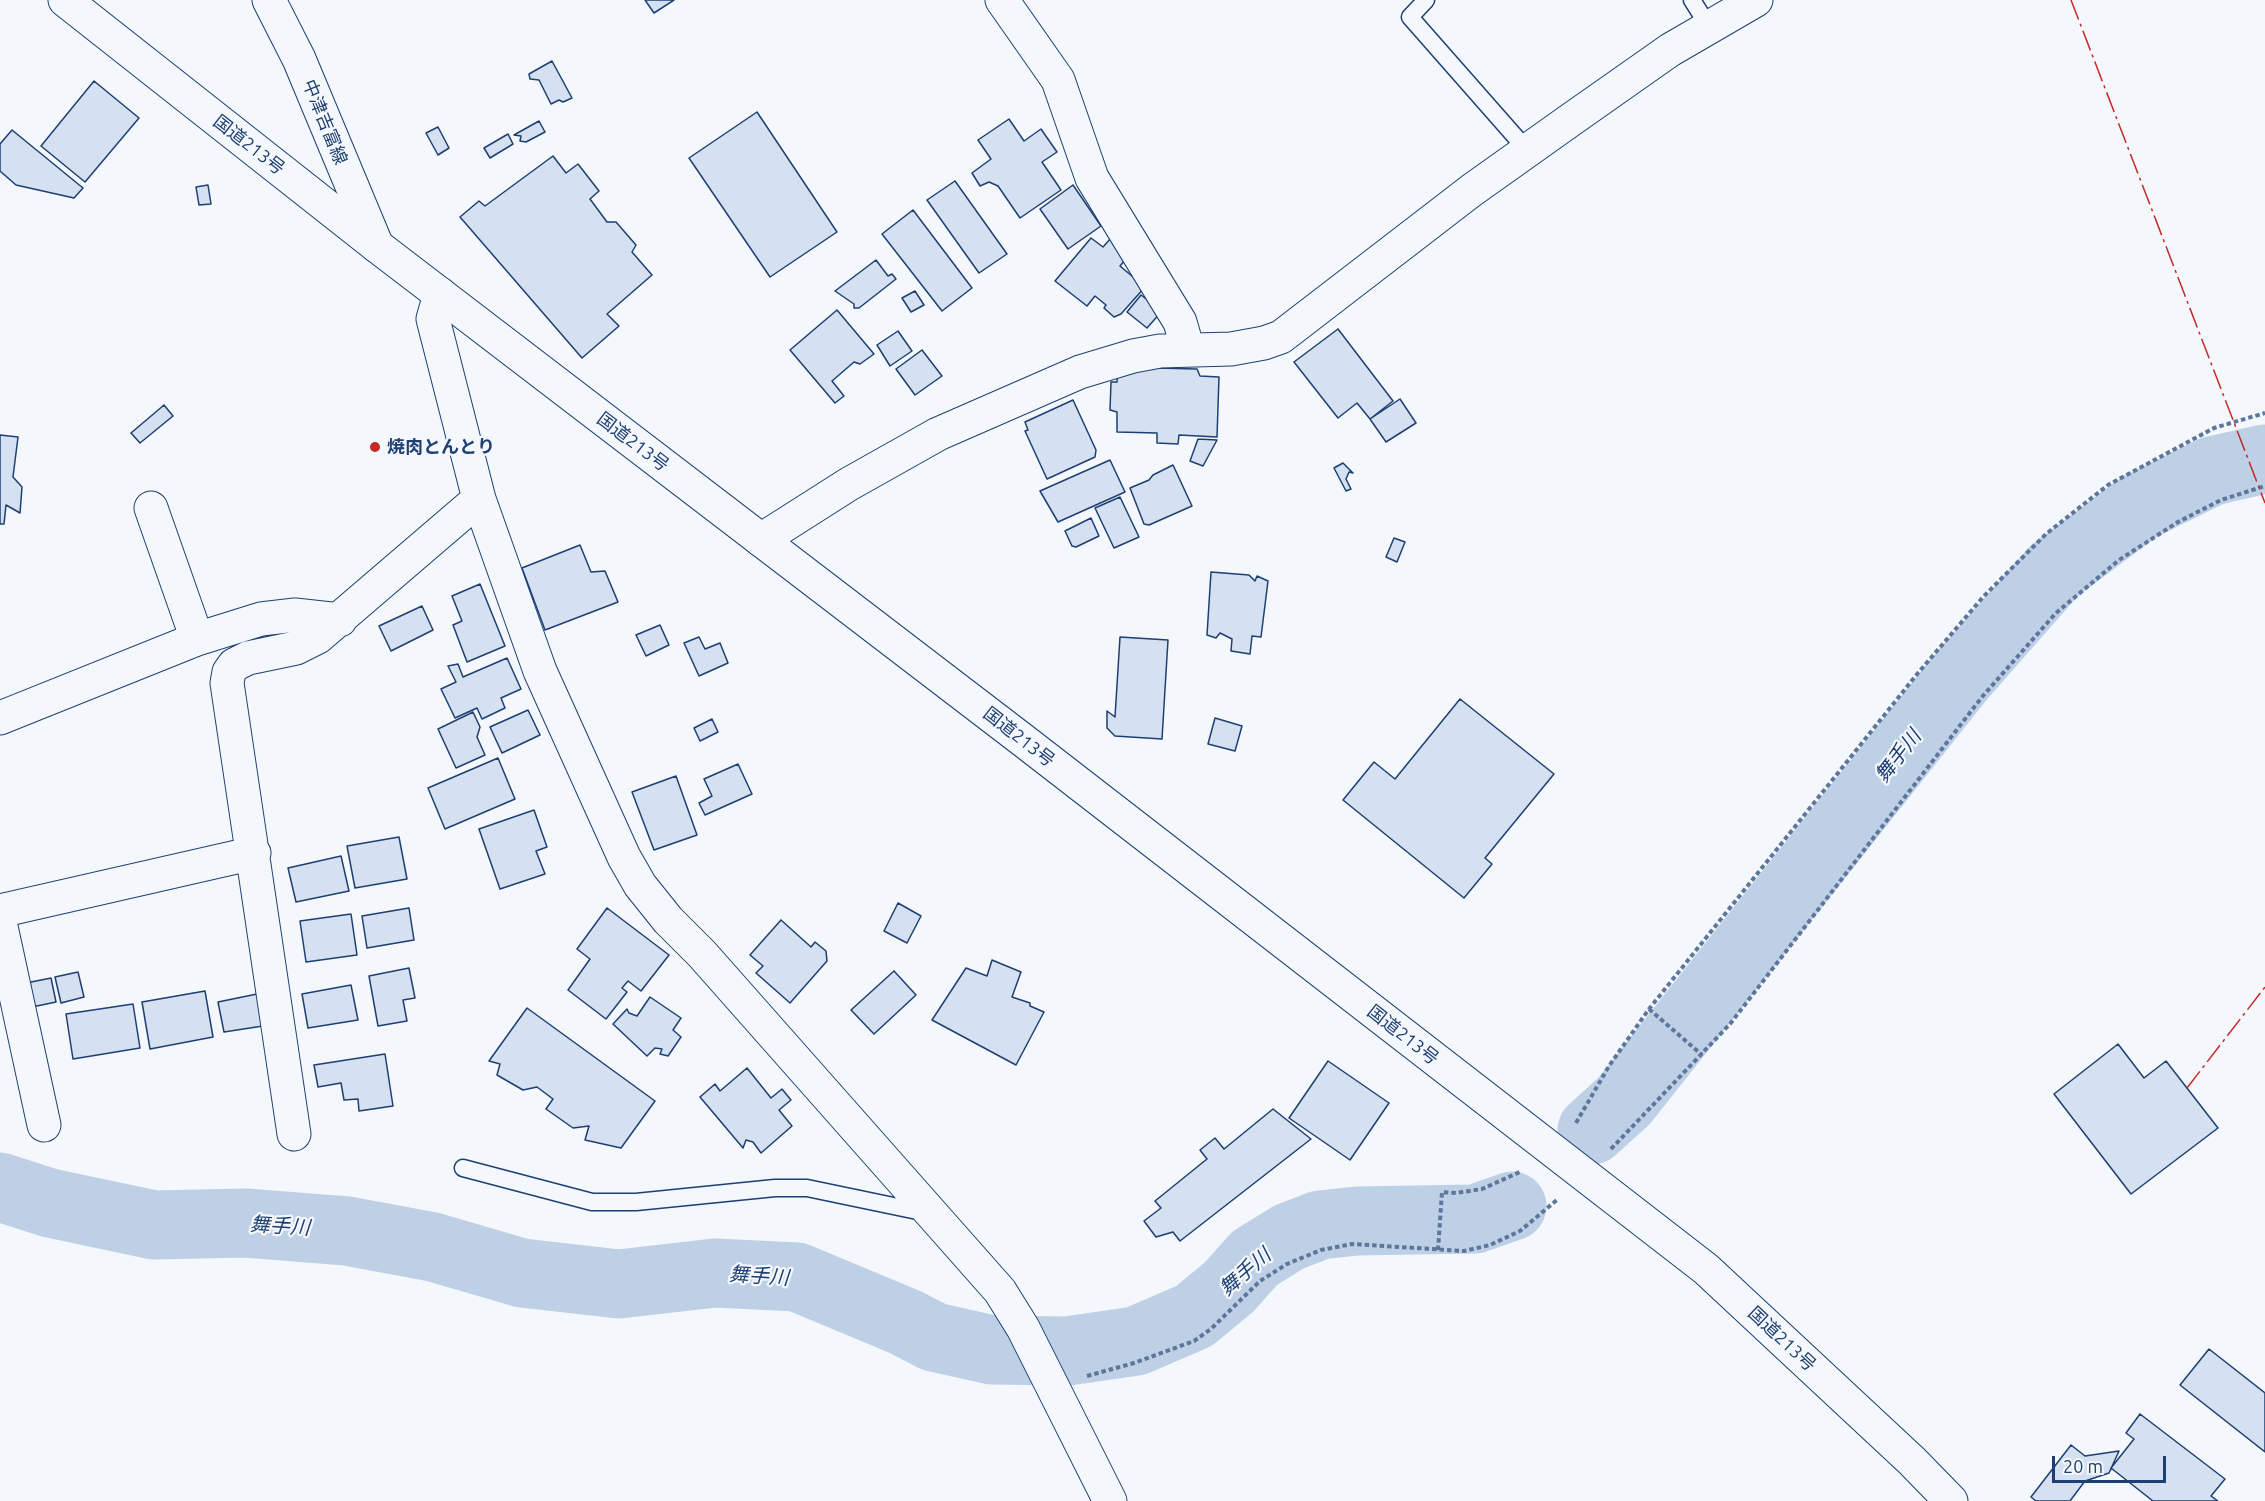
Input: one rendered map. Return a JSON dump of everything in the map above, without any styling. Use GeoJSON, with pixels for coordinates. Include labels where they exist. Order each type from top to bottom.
{"type":"FeatureCollection","features":[{"type":"Feature","properties":{"kind":"main road","name":"国道213号"},"geometry":{"type":"LineString","coordinates":[[65,0],[377,246],[1706,1269],[1912,1461],[1951,1501]]}},
{"type":"Feature","properties":{"kind":"main road","name":"中津吉富線"},"geometry":{"type":"LineString","coordinates":[[269,0],[299,59],[377,246]]}},
{"type":"Feature","properties":{"kind":"main road"},"geometry":{"type":"LineString","coordinates":[[1002,0],[1058,80],[1092,178],[1180,322],[1188,350]]}},
{"type":"Feature","properties":{"kind":"main road"},"geometry":{"type":"LineString","coordinates":[[761,540],[899,455],[938,434],[1080,372],[1125,358],[1160,351],[1231,349],[1264,343],[1281,337],[1527,150],[1670,50],[1756,0]]}},
{"type":"Feature","properties":{"kind":"main road"},"geometry":{"type":"LineString","coordinates":[[440,294],[433,319],[479,499],[540,671],[586,776],[640,885],[1000,1291],[1023,1328],[1110,1501]]}},
{"type":"Feature","properties":{"kind":"main road"},"geometry":{"type":"LineString","coordinates":[[294,1134],[227,683],[229,672],[234,665],[248,658],[296,648],[318,638],[479,499]]}},
{"type":"Feature","properties":{"kind":"main road"},"geometry":{"type":"LineString","coordinates":[[151,508],[197,639]]}},
{"type":"Feature","properties":{"kind":"main road"},"geometry":{"type":"LineString","coordinates":[[0,718],[197,639],[261,619],[295,615],[340,620]]}},
{"type":"Feature","properties":{"kind":"main road"},"geometry":{"type":"LineString","coordinates":[[0,911],[254,853]]}},
{"type":"Feature","properties":{"kind":"main road"},"geometry":{"type":"LineString","coordinates":[[0,922],[44,1125]]}},
{"type":"Feature","properties":{"kind":"lane"},"geometry":{"type":"LineString","coordinates":[[1426,0],[1410,17],[1527,150]]}},
{"type":"Feature","properties":{"kind":"lane"},"geometry":{"type":"LineString","coordinates":[[1692,0],[1709,27]]}},
{"type":"Feature","properties":{"kind":"lane"},"geometry":{"type":"LineString","coordinates":[[463,1168],[526,1187],[592,1202],[636,1203],[775,1188],[807,1188],[883,1206],[931,1213]]}},
{"type":"Feature","properties":{"kind":"path"},"geometry":{"type":"LineString","coordinates":[[1572,1129],[1609,1066],[1648,1009],[1918,673],[1984,596],[2046,534],[2108,484],[2214,428],[2265,413]]}},
{"type":"Feature","properties":{"kind":"path"},"geometry":{"type":"LineString","coordinates":[[1610,1149],[1730,1024],[1982,697],[2056,613],[2119,560],[2178,522],[2222,500],[2265,486]]}},
{"type":"Feature","properties":{"kind":"path"},"geometry":{"type":"LineString","coordinates":[[1648,1009],[1702,1055]]}},
{"type":"Feature","properties":{"kind":"path"},"geometry":{"type":"LineString","coordinates":[[1438,1250],[1442,1192],[1456,1193],[1482,1189],[1524,1170]]}},
{"type":"Feature","properties":{"kind":"path"},"geometry":{"type":"LineString","coordinates":[[1052,1386],[1134,1363],[1194,1341],[1211,1329],[1260,1281],[1287,1264],[1321,1250],[1352,1244],[1464,1251],[1490,1245],[1520,1231],[1567,1191]]}},
{"type":"Feature","properties":{"kind":"building"},"geometry":{"type":"Polygon","coordinates":[[[645,0],[674,0],[654,13],[645,0]]]}},
{"type":"Feature","properties":{"kind":"building"},"geometry":{"type":"Polygon","coordinates":[[[552,61],[572,98],[551,104],[539,80],[530,79],[529,74],[552,61]]]}},
{"type":"Feature","properties":{"kind":"building"},"geometry":{"type":"Polygon","coordinates":[[[94,81],[139,118],[85,182],[41,146],[94,81]]]}},
{"type":"Feature","properties":{"kind":"building"},"geometry":{"type":"Polygon","coordinates":[[[757,112],[837,232],[770,277],[689,158],[757,112]]]}},
{"type":"Feature","properties":{"kind":"building"},"geometry":{"type":"Polygon","coordinates":[[[1009,119],[1024,141],[1041,129],[1057,152],[1042,162],[1061,190],[1020,218],[998,186],[989,182],[980,186],[972,173],[991,159],[978,140],[1009,119]]]}},
{"type":"Feature","properties":{"kind":"building"},"geometry":{"type":"Polygon","coordinates":[[[539,121],[545,132],[526,142],[520,141],[521,136],[514,135],[539,121]]]}},
{"type":"Feature","properties":{"kind":"building"},"geometry":{"type":"Polygon","coordinates":[[[438,127],[449,148],[438,155],[426,133],[438,127]]]}},
{"type":"Feature","properties":{"kind":"building"},"geometry":{"type":"Polygon","coordinates":[[[12,130],[83,188],[74,198],[16,185],[0,171],[0,144],[12,130]]]}},
{"type":"Feature","properties":{"kind":"building"},"geometry":{"type":"Polygon","coordinates":[[[508,134],[513,144],[490,158],[484,148],[508,134]]]}},
{"type":"Feature","properties":{"kind":"building"},"geometry":{"type":"Polygon","coordinates":[[[553,156],[566,173],[578,164],[599,191],[590,199],[607,222],[616,222],[636,245],[632,252],[652,275],[607,314],[619,326],[582,358],[460,217],[479,201],[485,206],[553,156]]]}},
{"type":"Feature","properties":{"kind":"building"},"geometry":{"type":"Polygon","coordinates":[[[955,181],[1007,254],[979,273],[927,200],[955,181]]]}},
{"type":"Feature","properties":{"kind":"building"},"geometry":{"type":"Polygon","coordinates":[[[208,185],[211,204],[199,205],[196,187],[208,185]]]}},
{"type":"Feature","properties":{"kind":"building"},"geometry":{"type":"Polygon","coordinates":[[[1073,185],[1101,226],[1068,249],[1040,209],[1073,185]]]}},
{"type":"Feature","properties":{"kind":"building"},"geometry":{"type":"Polygon","coordinates":[[[913,210],[972,288],[942,311],[882,234],[913,210]]]}},
{"type":"Feature","properties":{"kind":"building"},"geometry":{"type":"Polygon","coordinates":[[[1091,238],[1103,247],[1111,238],[1130,254],[1120,266],[1145,287],[1121,314],[1114,317],[1104,308],[1106,305],[1095,296],[1087,306],[1055,281],[1091,238]]]}},
{"type":"Feature","properties":{"kind":"building"},"geometry":{"type":"Polygon","coordinates":[[[876,260],[888,276],[892,274],[896,279],[859,308],[854,308],[854,304],[835,291],[876,260]]]}},
{"type":"Feature","properties":{"kind":"building"},"geometry":{"type":"Polygon","coordinates":[[[915,291],[924,305],[911,312],[902,298],[915,291]]]}},
{"type":"Feature","properties":{"kind":"building"},"geometry":{"type":"Polygon","coordinates":[[[1141,295],[1162,311],[1147,328],[1127,312],[1141,295]]]}},
{"type":"Feature","properties":{"kind":"building"},"geometry":{"type":"Polygon","coordinates":[[[837,310],[874,354],[860,364],[854,362],[832,381],[844,396],[835,403],[790,350],[837,310]]]}},
{"type":"Feature","properties":{"kind":"building"},"geometry":{"type":"Polygon","coordinates":[[[1338,329],[1393,401],[1370,419],[1357,403],[1338,418],[1294,362],[1338,329]]]}},
{"type":"Feature","properties":{"kind":"building"},"geometry":{"type":"Polygon","coordinates":[[[898,331],[912,351],[890,366],[877,345],[898,331]]]}},
{"type":"Feature","properties":{"kind":"building"},"geometry":{"type":"Polygon","coordinates":[[[922,350],[942,376],[915,395],[896,369],[922,350]]]}},
{"type":"Feature","properties":{"kind":"building"},"geometry":{"type":"Polygon","coordinates":[[[1117,367],[1197,369],[1200,376],[1219,377],[1217,437],[1179,435],[1178,444],[1157,443],[1157,433],[1117,432],[1117,412],[1110,410],[1111,382],[1117,382],[1117,367]]]}},
{"type":"Feature","properties":{"kind":"building"},"geometry":{"type":"Polygon","coordinates":[[[1400,399],[1416,423],[1386,442],[1370,419],[1400,399]]]}},
{"type":"Feature","properties":{"kind":"building"},"geometry":{"type":"Polygon","coordinates":[[[1073,400],[1096,450],[1095,457],[1047,479],[1025,431],[1028,430],[1025,422],[1073,400]]]}},
{"type":"Feature","properties":{"kind":"building"},"geometry":{"type":"Polygon","coordinates":[[[164,405],[173,416],[140,443],[131,433],[164,405]]]}},
{"type":"Feature","properties":{"kind":"building"},"geometry":{"type":"Polygon","coordinates":[[[0,435],[18,437],[13,477],[22,487],[20,513],[6,505],[4,524],[0,524],[0,435]]]}},
{"type":"Feature","properties":{"kind":"building"},"geometry":{"type":"Polygon","coordinates":[[[1198,439],[1217,440],[1203,466],[1190,461],[1198,439]]]}},
{"type":"Feature","properties":{"kind":"building"},"geometry":{"type":"Polygon","coordinates":[[[1110,460],[1125,492],[1058,522],[1040,491],[1110,460]]]}},
{"type":"Feature","properties":{"kind":"building"},"geometry":{"type":"Polygon","coordinates":[[[1343,463],[1353,473],[1349,472],[1346,479],[1351,489],[1346,491],[1334,468],[1343,463]]]}},
{"type":"Feature","properties":{"kind":"building"},"geometry":{"type":"Polygon","coordinates":[[[1173,465],[1192,506],[1149,525],[1144,524],[1130,488],[1149,480],[1153,475],[1173,465]]]}},
{"type":"Feature","properties":{"kind":"building"},"geometry":{"type":"Polygon","coordinates":[[[1120,497],[1139,537],[1114,548],[1095,508],[1120,497]]]}},
{"type":"Feature","properties":{"kind":"building"},"geometry":{"type":"Polygon","coordinates":[[[1091,518],[1099,536],[1076,547],[1072,546],[1065,531],[1091,518]]]}},
{"type":"Feature","properties":{"kind":"building"},"geometry":{"type":"Polygon","coordinates":[[[1394,538],[1405,542],[1397,562],[1386,557],[1394,538]]]}},
{"type":"Feature","properties":{"kind":"building"},"geometry":{"type":"Polygon","coordinates":[[[580,545],[591,572],[605,571],[618,602],[545,630],[522,568],[580,545]]]}},
{"type":"Feature","properties":{"kind":"building"},"geometry":{"type":"Polygon","coordinates":[[[1211,572],[1249,575],[1255,581],[1257,576],[1268,581],[1261,637],[1252,636],[1250,654],[1231,651],[1232,639],[1220,633],[1216,638],[1207,635],[1211,572]]]}},
{"type":"Feature","properties":{"kind":"building"},"geometry":{"type":"Polygon","coordinates":[[[480,584],[505,646],[467,662],[453,625],[462,621],[452,596],[480,584]]]}},
{"type":"Feature","properties":{"kind":"building"},"geometry":{"type":"Polygon","coordinates":[[[422,606],[433,630],[391,651],[379,626],[422,606]]]}},
{"type":"Feature","properties":{"kind":"building"},"geometry":{"type":"Polygon","coordinates":[[[660,625],[669,645],[646,656],[636,635],[660,625]]]}},
{"type":"Feature","properties":{"kind":"building"},"geometry":{"type":"Polygon","coordinates":[[[699,637],[705,649],[720,643],[728,663],[699,676],[684,643],[699,637]]]}},
{"type":"Feature","properties":{"kind":"building"},"geometry":{"type":"Polygon","coordinates":[[[1120,637],[1168,640],[1162,739],[1115,736],[1107,728],[1107,711],[1115,717],[1120,637]]]}},
{"type":"Feature","properties":{"kind":"building"},"geometry":{"type":"Polygon","coordinates":[[[507,658],[521,689],[501,698],[505,708],[482,719],[477,708],[455,718],[441,689],[456,682],[448,666],[458,664],[463,677],[507,658]]]}},
{"type":"Feature","properties":{"kind":"building"},"geometry":{"type":"Polygon","coordinates":[[[1460,699],[1554,774],[1485,858],[1492,864],[1464,898],[1343,800],[1374,762],[1395,779],[1460,699]]]}},
{"type":"Feature","properties":{"kind":"building"},"geometry":{"type":"Polygon","coordinates":[[[528,710],[540,735],[502,753],[490,727],[528,710]]]}},
{"type":"Feature","properties":{"kind":"building"},"geometry":{"type":"Polygon","coordinates":[[[473,712],[480,727],[477,737],[485,755],[456,768],[438,729],[473,712]]]}},
{"type":"Feature","properties":{"kind":"building"},"geometry":{"type":"Polygon","coordinates":[[[1215,718],[1242,726],[1235,751],[1208,744],[1215,718]]]}},
{"type":"Feature","properties":{"kind":"building"},"geometry":{"type":"Polygon","coordinates":[[[712,719],[718,732],[700,741],[694,728],[712,719]]]}},
{"type":"Feature","properties":{"kind":"building"},"geometry":{"type":"Polygon","coordinates":[[[498,758],[515,799],[445,829],[428,788],[498,758]]]}},
{"type":"Feature","properties":{"kind":"building"},"geometry":{"type":"Polygon","coordinates":[[[738,764],[752,794],[705,815],[699,803],[712,796],[704,779],[738,764]]]}},
{"type":"Feature","properties":{"kind":"building"},"geometry":{"type":"Polygon","coordinates":[[[676,776],[697,835],[654,850],[632,792],[676,776]]]}},
{"type":"Feature","properties":{"kind":"building"},"geometry":{"type":"Polygon","coordinates":[[[534,810],[547,847],[536,851],[545,874],[500,889],[479,829],[534,810]]]}},
{"type":"Feature","properties":{"kind":"building"},"geometry":{"type":"Polygon","coordinates":[[[399,837],[407,879],[355,888],[347,846],[399,837]]]}},
{"type":"Feature","properties":{"kind":"building"},"geometry":{"type":"Polygon","coordinates":[[[341,856],[349,891],[296,902],[288,868],[341,856]]]}},
{"type":"Feature","properties":{"kind":"building"},"geometry":{"type":"Polygon","coordinates":[[[898,903],[921,916],[907,943],[884,931],[898,903]]]}},
{"type":"Feature","properties":{"kind":"building"},"geometry":{"type":"Polygon","coordinates":[[[409,908],[414,940],[367,948],[362,916],[409,908]]]}},
{"type":"Feature","properties":{"kind":"building"},"geometry":{"type":"Polygon","coordinates":[[[607,908],[669,955],[641,991],[628,981],[622,988],[627,992],[606,1019],[568,990],[590,959],[577,949],[607,908]]]}},
{"type":"Feature","properties":{"kind":"building"},"geometry":{"type":"Polygon","coordinates":[[[351,914],[357,955],[306,962],[300,921],[351,914]]]}},
{"type":"Feature","properties":{"kind":"building"},"geometry":{"type":"Polygon","coordinates":[[[781,920],[811,947],[815,942],[826,951],[827,961],[790,1003],[756,973],[763,966],[750,955],[781,920]]]}},
{"type":"Feature","properties":{"kind":"building"},"geometry":{"type":"Polygon","coordinates":[[[992,960],[1021,972],[1012,997],[1030,1003],[1030,1006],[1044,1012],[1016,1065],[932,1020],[966,968],[987,976],[992,960]]]}},
{"type":"Feature","properties":{"kind":"building"},"geometry":{"type":"Polygon","coordinates":[[[409,968],[415,998],[403,1000],[407,1021],[378,1026],[369,976],[409,968]]]}},
{"type":"Feature","properties":{"kind":"building"},"geometry":{"type":"Polygon","coordinates":[[[894,971],[916,995],[874,1034],[851,1010],[894,971]]]}},
{"type":"Feature","properties":{"kind":"building"},"geometry":{"type":"Polygon","coordinates":[[[78,972],[84,997],[61,1003],[55,977],[78,972]]]}},
{"type":"Feature","properties":{"kind":"building"},"geometry":{"type":"Polygon","coordinates":[[[51,978],[56,1002],[32,1007],[26,983],[51,978]]]}},
{"type":"Feature","properties":{"kind":"building"},"geometry":{"type":"Polygon","coordinates":[[[351,985],[358,1020],[308,1028],[302,994],[351,985]]]}},
{"type":"Feature","properties":{"kind":"building"},"geometry":{"type":"Polygon","coordinates":[[[205,991],[213,1037],[150,1049],[142,1002],[205,991]]]}},
{"type":"Feature","properties":{"kind":"building"},"geometry":{"type":"Polygon","coordinates":[[[257,994],[263,1026],[224,1032],[218,1002],[257,994]]]}},
{"type":"Feature","properties":{"kind":"building"},"geometry":{"type":"Polygon","coordinates":[[[650,997],[681,1018],[673,1030],[681,1037],[668,1056],[660,1054],[662,1049],[655,1048],[647,1056],[613,1024],[627,1009],[629,1013],[637,1016],[650,997]]]}},
{"type":"Feature","properties":{"kind":"building"},"geometry":{"type":"Polygon","coordinates":[[[133,1004],[140,1048],[73,1059],[66,1014],[133,1004]]]}},
{"type":"Feature","properties":{"kind":"building"},"geometry":{"type":"Polygon","coordinates":[[[527,1008],[655,1101],[621,1148],[585,1140],[589,1126],[573,1128],[546,1109],[553,1099],[537,1087],[523,1090],[497,1075],[500,1064],[489,1061],[527,1008]]]}},
{"type":"Feature","properties":{"kind":"building"},"geometry":{"type":"Polygon","coordinates":[[[2118,1044],[2144,1078],[2166,1061],[2218,1128],[2131,1194],[2054,1094],[2118,1044]]]}},
{"type":"Feature","properties":{"kind":"building"},"geometry":{"type":"Polygon","coordinates":[[[385,1054],[393,1106],[359,1111],[358,1099],[344,1100],[341,1083],[318,1087],[314,1065],[385,1054]]]}},
{"type":"Feature","properties":{"kind":"building"},"geometry":{"type":"Polygon","coordinates":[[[1328,1061],[1389,1103],[1350,1160],[1289,1118],[1328,1061]]]}},
{"type":"Feature","properties":{"kind":"building"},"geometry":{"type":"Polygon","coordinates":[[[747,1068],[771,1098],[782,1089],[791,1100],[779,1110],[792,1126],[761,1153],[753,1142],[746,1140],[743,1148],[700,1097],[715,1084],[720,1091],[747,1068]]]}},
{"type":"Feature","properties":{"kind":"building"},"geometry":{"type":"Polygon","coordinates":[[[1273,1109],[1311,1139],[1180,1241],[1173,1232],[1156,1237],[1144,1221],[1161,1208],[1155,1201],[1207,1159],[1200,1150],[1215,1138],[1224,1149],[1273,1109]]]}},
{"type":"Feature","properties":{"kind":"building"},"geometry":{"type":"Polygon","coordinates":[[[2209,1349],[2265,1393],[2265,1452],[2180,1385],[2209,1349]]]}},
{"type":"Feature","properties":{"kind":"building"},"geometry":{"type":"Polygon","coordinates":[[[2140,1414],[2225,1479],[2211,1496],[2218,1501],[2153,1501],[2111,1468],[2134,1439],[2126,1433],[2140,1414]]]}},
{"type":"Feature","properties":{"kind":"building"},"geometry":{"type":"Polygon","coordinates":[[[2071,1445],[2085,1456],[2119,1451],[2109,1473],[2085,1481],[2070,1501],[2036,1501],[2031,1497],[2071,1445]]]}},
{"type":"Feature","properties":{"kind":"waterway","name":"舞手川"},"geometry":{"type":"LineString","coordinates":[[1592,1130],[1624,1101],[1959,679],[2054,571],[2139,507],[2212,471],[2265,459]]}},
{"type":"Feature","properties":{"kind":"waterway","name":"舞手川"},"geometry":{"type":"LineString","coordinates":[[0,1187],[50,1203],[154,1225],[245,1223],[347,1231],[433,1247],[522,1273],[619,1284],[715,1273],[797,1277],[905,1322],[934,1337],[992,1350],[1067,1351],[1136,1341],[1194,1316],[1229,1287],[1255,1258],[1289,1237],[1320,1225],[1357,1221],[1475,1219],[1512,1206]]}},
{"type":"Feature","properties":{"kind":"power"},"geometry":{"type":"LineString","coordinates":[[2071,0],[2265,503]]}},
{"type":"Feature","properties":{"kind":"power"},"geometry":{"type":"LineString","coordinates":[[2187,1088],[2265,987]]}},
{"type":"Feature","properties":{"kind":"place","name":"焼肉とんとり"},"geometry":{"type":"Point","coordinates":[375,447]}}]}
